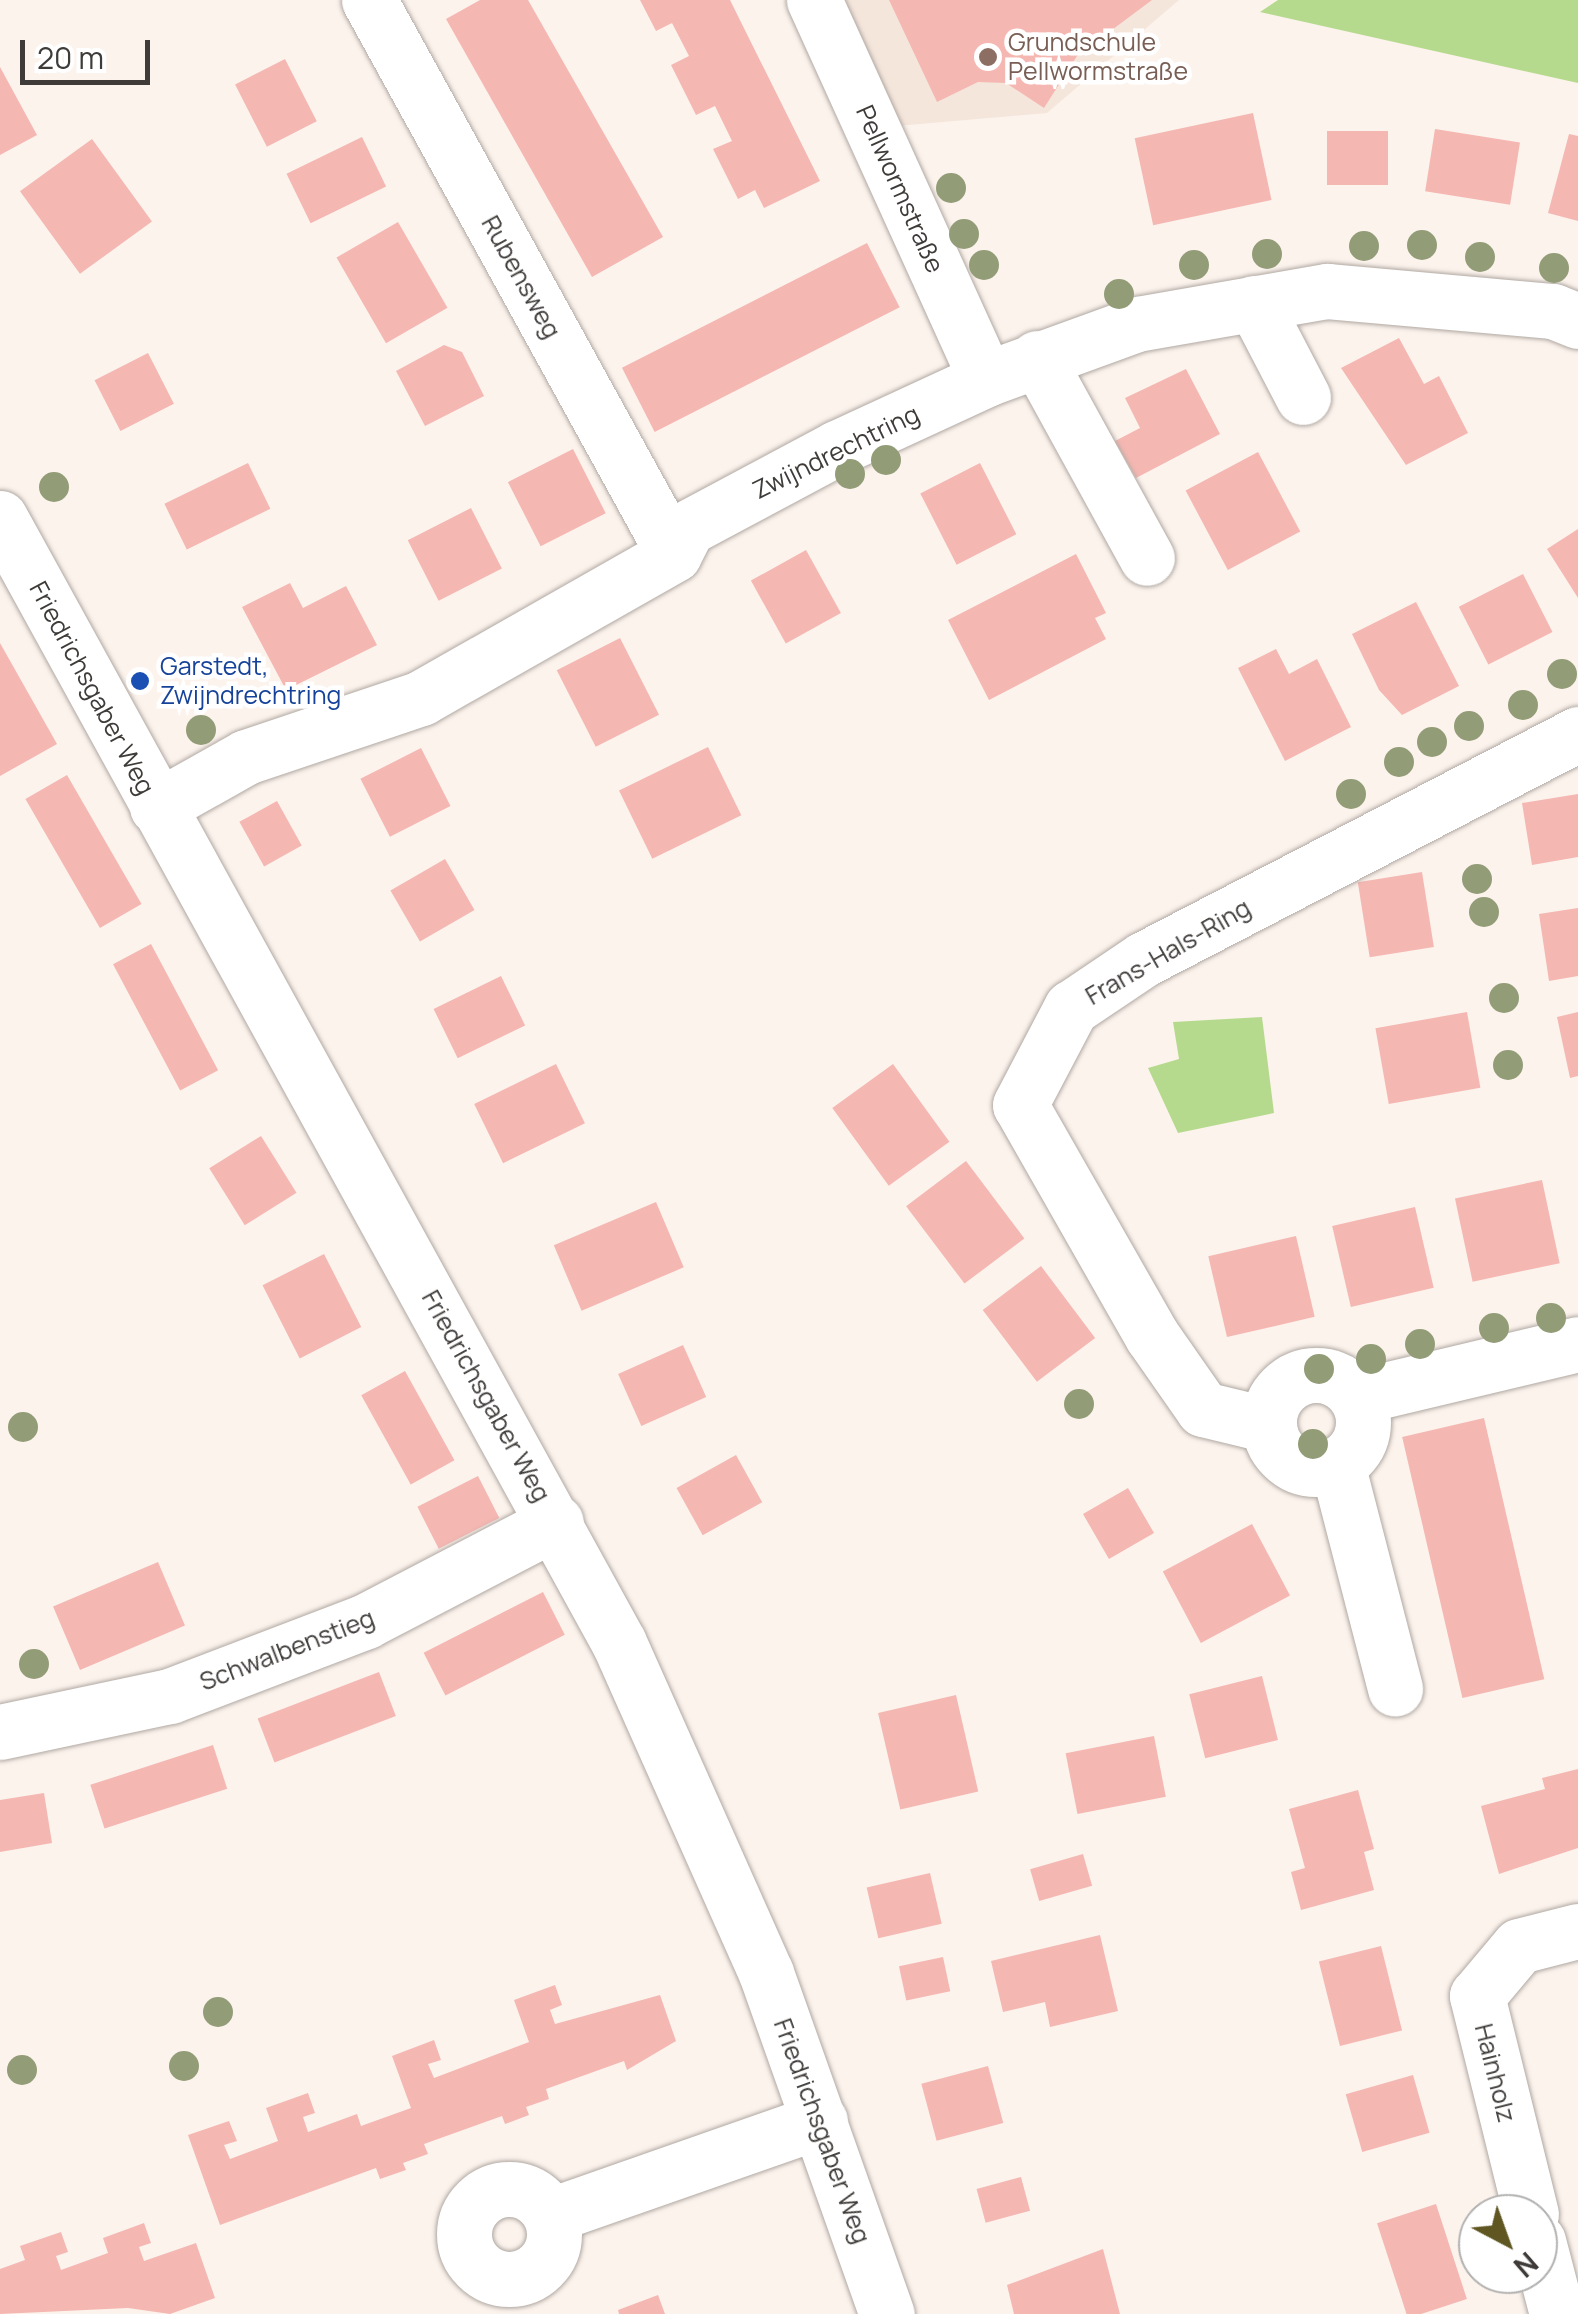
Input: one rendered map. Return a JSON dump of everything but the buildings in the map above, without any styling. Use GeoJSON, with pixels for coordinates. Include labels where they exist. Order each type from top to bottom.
{"type":"FeatureCollection","features":[{"type":"Feature","properties":{"kind":"street","name":"Rubensweg"},"geometry":{"type":"LineString","coordinates":[[369,0],[674,554]]}},
{"type":"Feature","properties":{"kind":"street","name":"Pellwormstraße"},"geometry":{"type":"LineString","coordinates":[[814,0],[986,379]]}},
{"type":"Feature","properties":{"kind":"street","name":"Zwijndrechtring"},"geometry":{"type":"LineString","coordinates":[[157,807],[246,758],[421,698],[674,554],[687,528],[986,379],[1038,358],[1138,324],[1327,291],[1552,311],[1578,321]]}},
{"type":"Feature","properties":{"kind":"street"},"geometry":{"type":"LineString","coordinates":[[1254,303],[1302,398]]}},
{"type":"Feature","properties":{"kind":"street"},"geometry":{"type":"LineString","coordinates":[[1038,358],[1147,558]]}},
{"type":"Feature","properties":{"kind":"street","name":"Friedrichsgaber Weg"},"geometry":{"type":"LineString","coordinates":[[0,518],[556,1522],[690,1790],[820,2121],[886,2314]]}},
{"type":"Feature","properties":{"kind":"street","name":"Frans-Hals-Ring"},"geometry":{"type":"LineString","coordinates":[[1268,1425],[1203,1409],[1152,1336],[1020,1105],[1071,1008],[1144,960],[1578,734]]}},
{"type":"Feature","properties":{"kind":"street"},"geometry":{"type":"LineString","coordinates":[[1356,1397],[1578,1344]]}},
{"type":"Feature","properties":{"kind":"street"},"geometry":{"type":"LineString","coordinates":[[1302,1378],[1332,1378],[1356,1397],[1358,1442],[1337,1464],[1292,1463],[1268,1425],[1276,1395],[1302,1378]]}},
{"type":"Feature","properties":{"kind":"street"},"geometry":{"type":"LineString","coordinates":[[1337,1464],[1396,1689]]}},
{"type":"Feature","properties":{"kind":"street","name":"Schwalbenstieg"},"geometry":{"type":"LineString","coordinates":[[0,1732],[170,1696],[366,1621],[556,1522]]}},
{"type":"Feature","properties":{"kind":"street","name":"Hainholz"},"geometry":{"type":"LineString","coordinates":[[1526,2194],[1477,1996],[1520,1946],[1578,1930]]}},
{"type":"Feature","properties":{"kind":"street"},"geometry":{"type":"LineString","coordinates":[[550,2215],[820,2121]]}},
{"type":"Feature","properties":{"kind":"shaded area","name":"Grundschule Pellwormstraße"},"geometry":{"type":"Polygon","coordinates":[[[834,0],[1179,0],[1047,113],[897,126],[834,0]]]}},
{"type":"Feature","properties":{"kind":"green space"},"geometry":{"type":"Polygon","coordinates":[[[1278,0],[1578,0],[1578,83],[1260,12],[1278,0]]]}},
{"type":"Feature","properties":{"kind":"green space"},"geometry":{"type":"Polygon","coordinates":[[[1262,1017],[1274,1113],[1178,1133],[1148,1068],[1179,1059],[1173,1022],[1262,1017]]]}},
{"type":"Feature","properties":{"kind":"place","name":"Grundschule Pellwormstraße"},"geometry":{"type":"Point","coordinates":[988,57]}},
{"type":"Feature","properties":{"kind":"place","name":"Garstedt, Zwijndrechtring"},"geometry":{"type":"Point","coordinates":[140,681]}}]}
